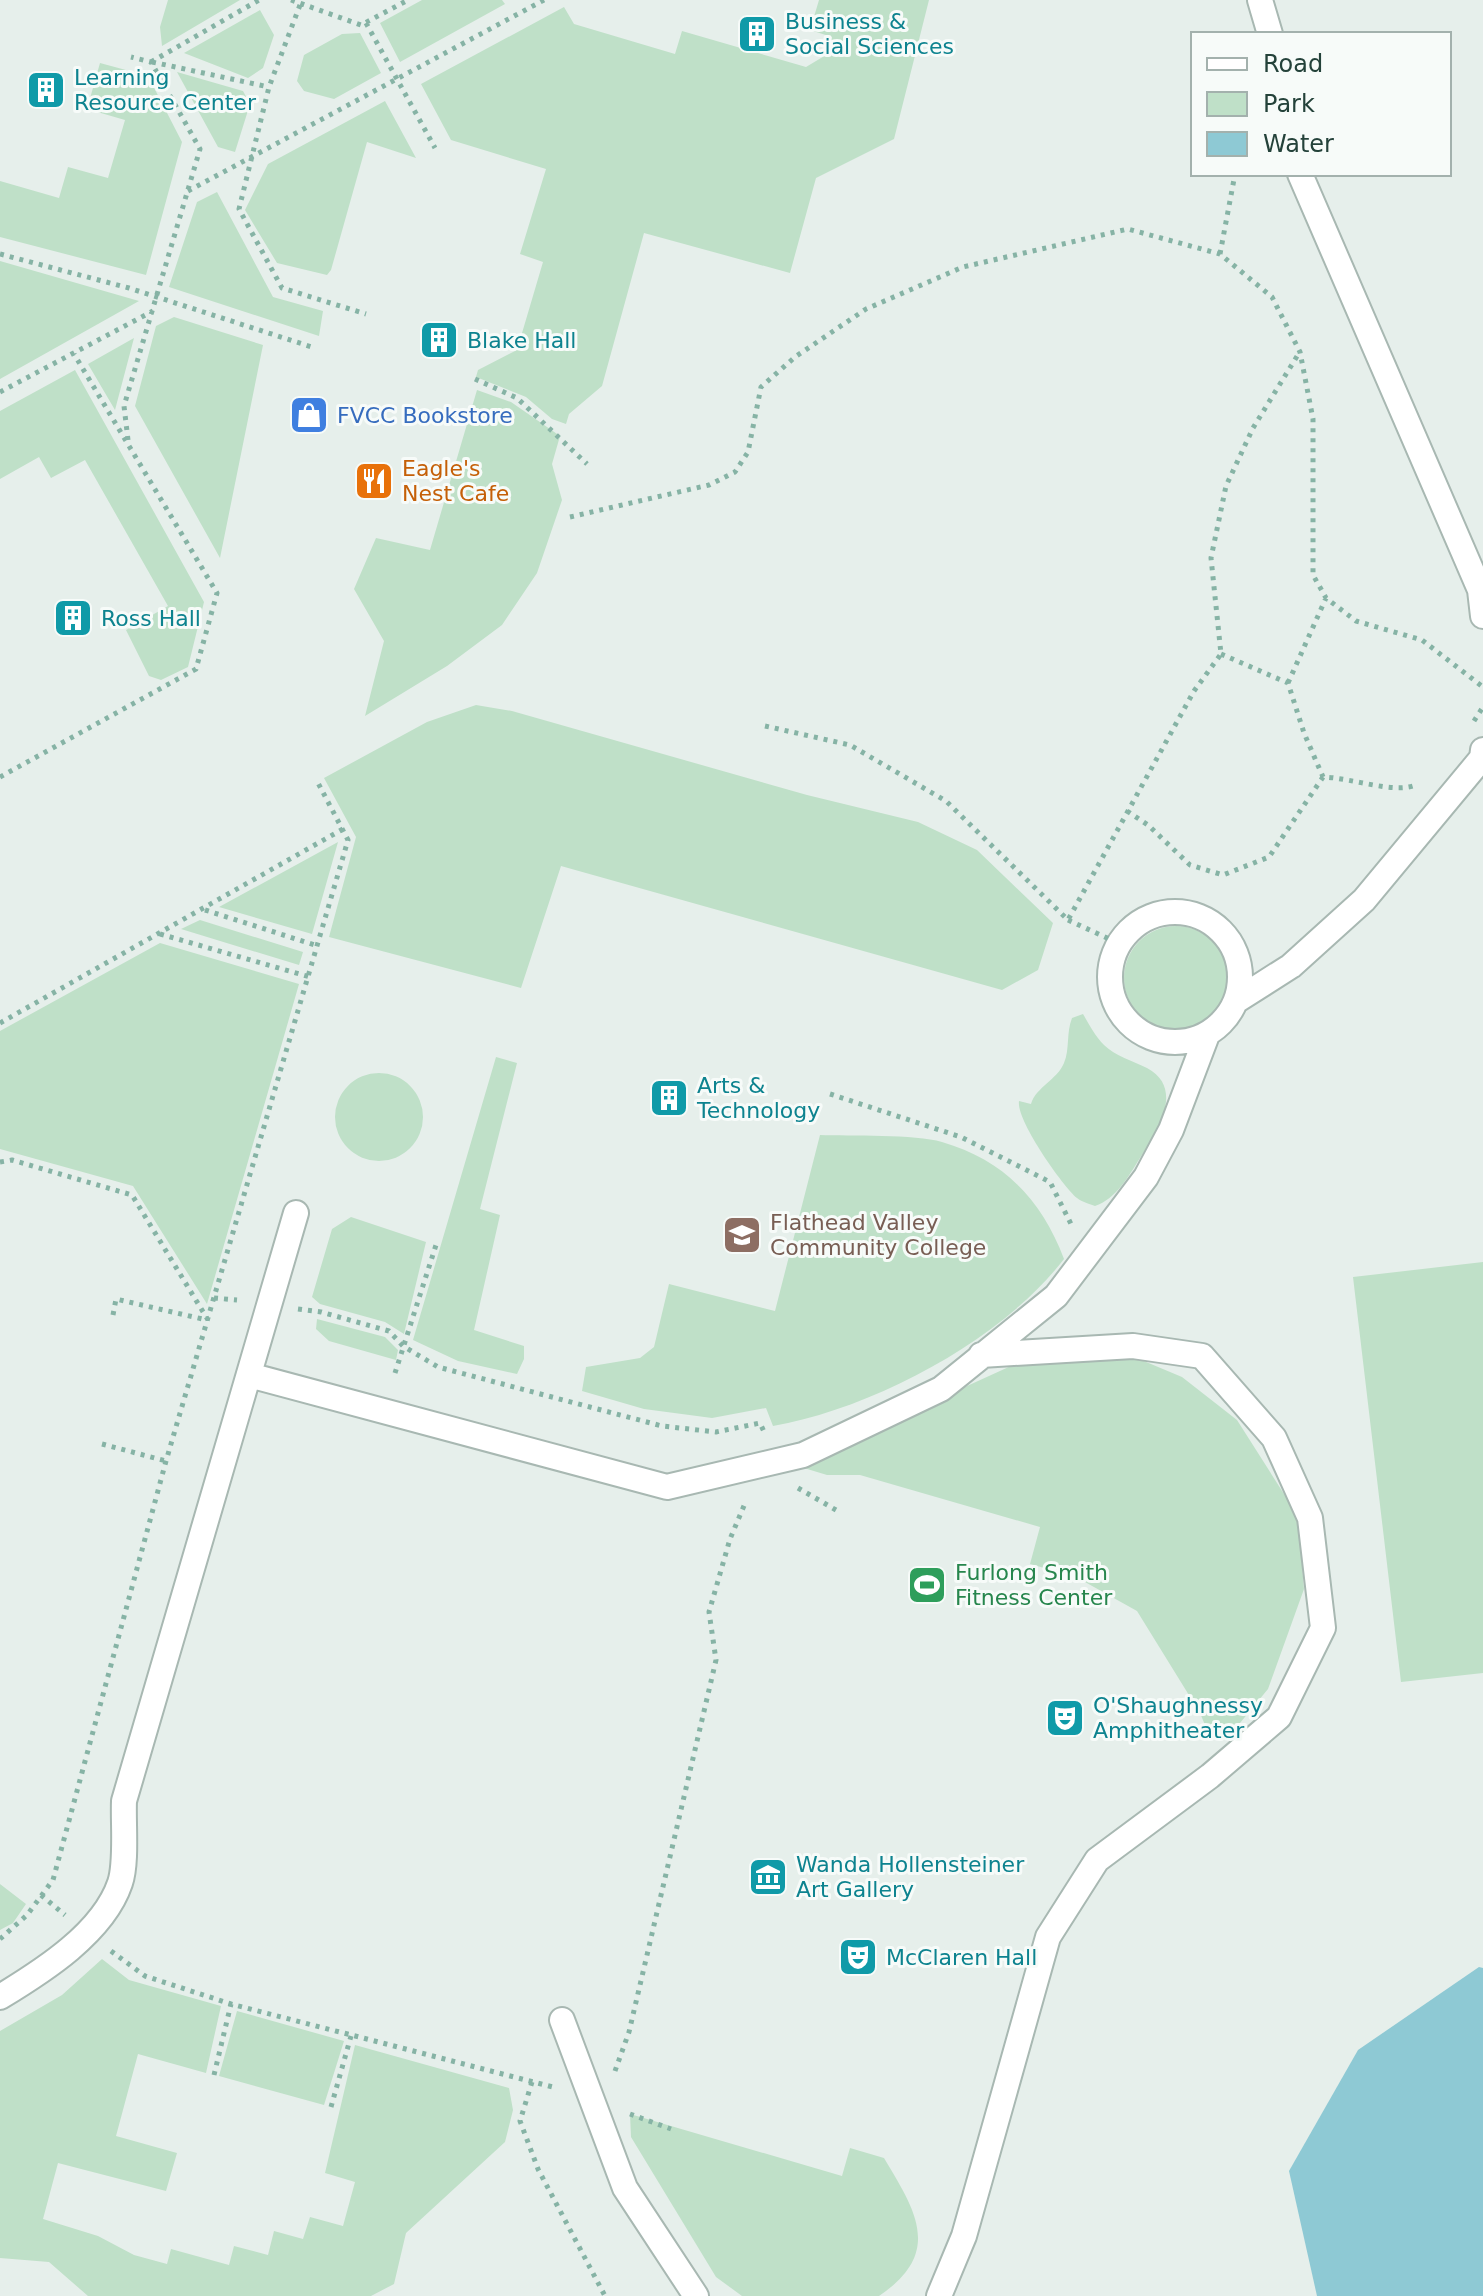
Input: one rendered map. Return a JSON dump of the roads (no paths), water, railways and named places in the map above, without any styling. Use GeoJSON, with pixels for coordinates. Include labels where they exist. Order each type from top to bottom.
{"type":"FeatureCollection","features":[{"type":"Feature","properties":{"kind":"street"},"geometry":{"type":"LineString","coordinates":[[1260,0],[1269,32]]}},
{"type":"Feature","properties":{"kind":"street"},"geometry":{"type":"LineString","coordinates":[[1301,176],[1480,590],[1483,616]]}},
{"type":"Feature","properties":{"kind":"street"},"geometry":{"type":"LineString","coordinates":[[1236,1001],[1291,966],[1364,900],[1482,758],[1476,740]]}},
{"type":"Feature","properties":{"kind":"street"},"geometry":{"type":"LineString","coordinates":[[1170,911],[1191,913],[1212,922],[1228,937],[1238,958],[1241,980],[1236,1001],[1224,1021],[1207,1035],[1186,1042],[1163,1042],[1143,1035],[1127,1022],[1115,1004],[1109,984],[1111,963],[1118,943],[1132,927],[1150,916],[1170,911]]}},
{"type":"Feature","properties":{"kind":"street"},"geometry":{"type":"LineString","coordinates":[[249,1375],[667,1487],[803,1455],[941,1389],[1056,1296],[1146,1177],[1171,1130],[1207,1035]]}},
{"type":"Feature","properties":{"kind":"street"},"geometry":{"type":"LineString","coordinates":[[0,1997],[38,1974],[88,1934],[121,1882],[124,1801],[296,1213]]}},
{"type":"Feature","properties":{"kind":"street"},"geometry":{"type":"LineString","coordinates":[[939,2296],[964,2236],[1048,1937],[1097,1860],[1210,1776],[1279,1717],[1323,1628],[1310,1518],[1274,1438],[1202,1356],[1133,1346],[981,1355]]}},
{"type":"Feature","properties":{"kind":"street"},"geometry":{"type":"LineString","coordinates":[[562,2020],[597,2099],[625,2188],[696,2296]]}},
{"type":"Feature","properties":{"kind":"water"},"geometry":{"type":"Polygon","coordinates":[[[1479,1967],[1483,1968],[1483,2296],[1317,2296],[1289,2171],[1358,2050],[1479,1967]]]}},
{"type":"Feature","properties":{"kind":"place","name":"Business & Social Sciences"},"geometry":{"type":"Point","coordinates":[757,34]}},
{"type":"Feature","properties":{"kind":"place","name":"Learning Resource Center"},"geometry":{"type":"Point","coordinates":[46,90]}},
{"type":"Feature","properties":{"kind":"place","name":"Blake Hall"},"geometry":{"type":"Point","coordinates":[439,340]}},
{"type":"Feature","properties":{"kind":"place","name":"FVCC Bookstore"},"geometry":{"type":"Point","coordinates":[309,415]}},
{"type":"Feature","properties":{"kind":"place","name":"Eagle's Nest Cafe"},"geometry":{"type":"Point","coordinates":[374,481]}},
{"type":"Feature","properties":{"kind":"place","name":"Ross Hall"},"geometry":{"type":"Point","coordinates":[73,618]}},
{"type":"Feature","properties":{"kind":"place","name":"Arts & Technology"},"geometry":{"type":"Point","coordinates":[669,1098]}},
{"type":"Feature","properties":{"kind":"place","name":"Flathead Valley Community College"},"geometry":{"type":"Point","coordinates":[742,1235]}},
{"type":"Feature","properties":{"kind":"place","name":"Furlong Smith Fitness Center"},"geometry":{"type":"Point","coordinates":[927,1585]}},
{"type":"Feature","properties":{"kind":"place","name":"O'Shaughnessy Amphitheater"},"geometry":{"type":"Point","coordinates":[1065,1718]}},
{"type":"Feature","properties":{"kind":"place","name":"Wanda Hollensteiner Art Gallery"},"geometry":{"type":"Point","coordinates":[768,1877]}},
{"type":"Feature","properties":{"kind":"place","name":"McClaren Hall"},"geometry":{"type":"Point","coordinates":[858,1957]}}]}
